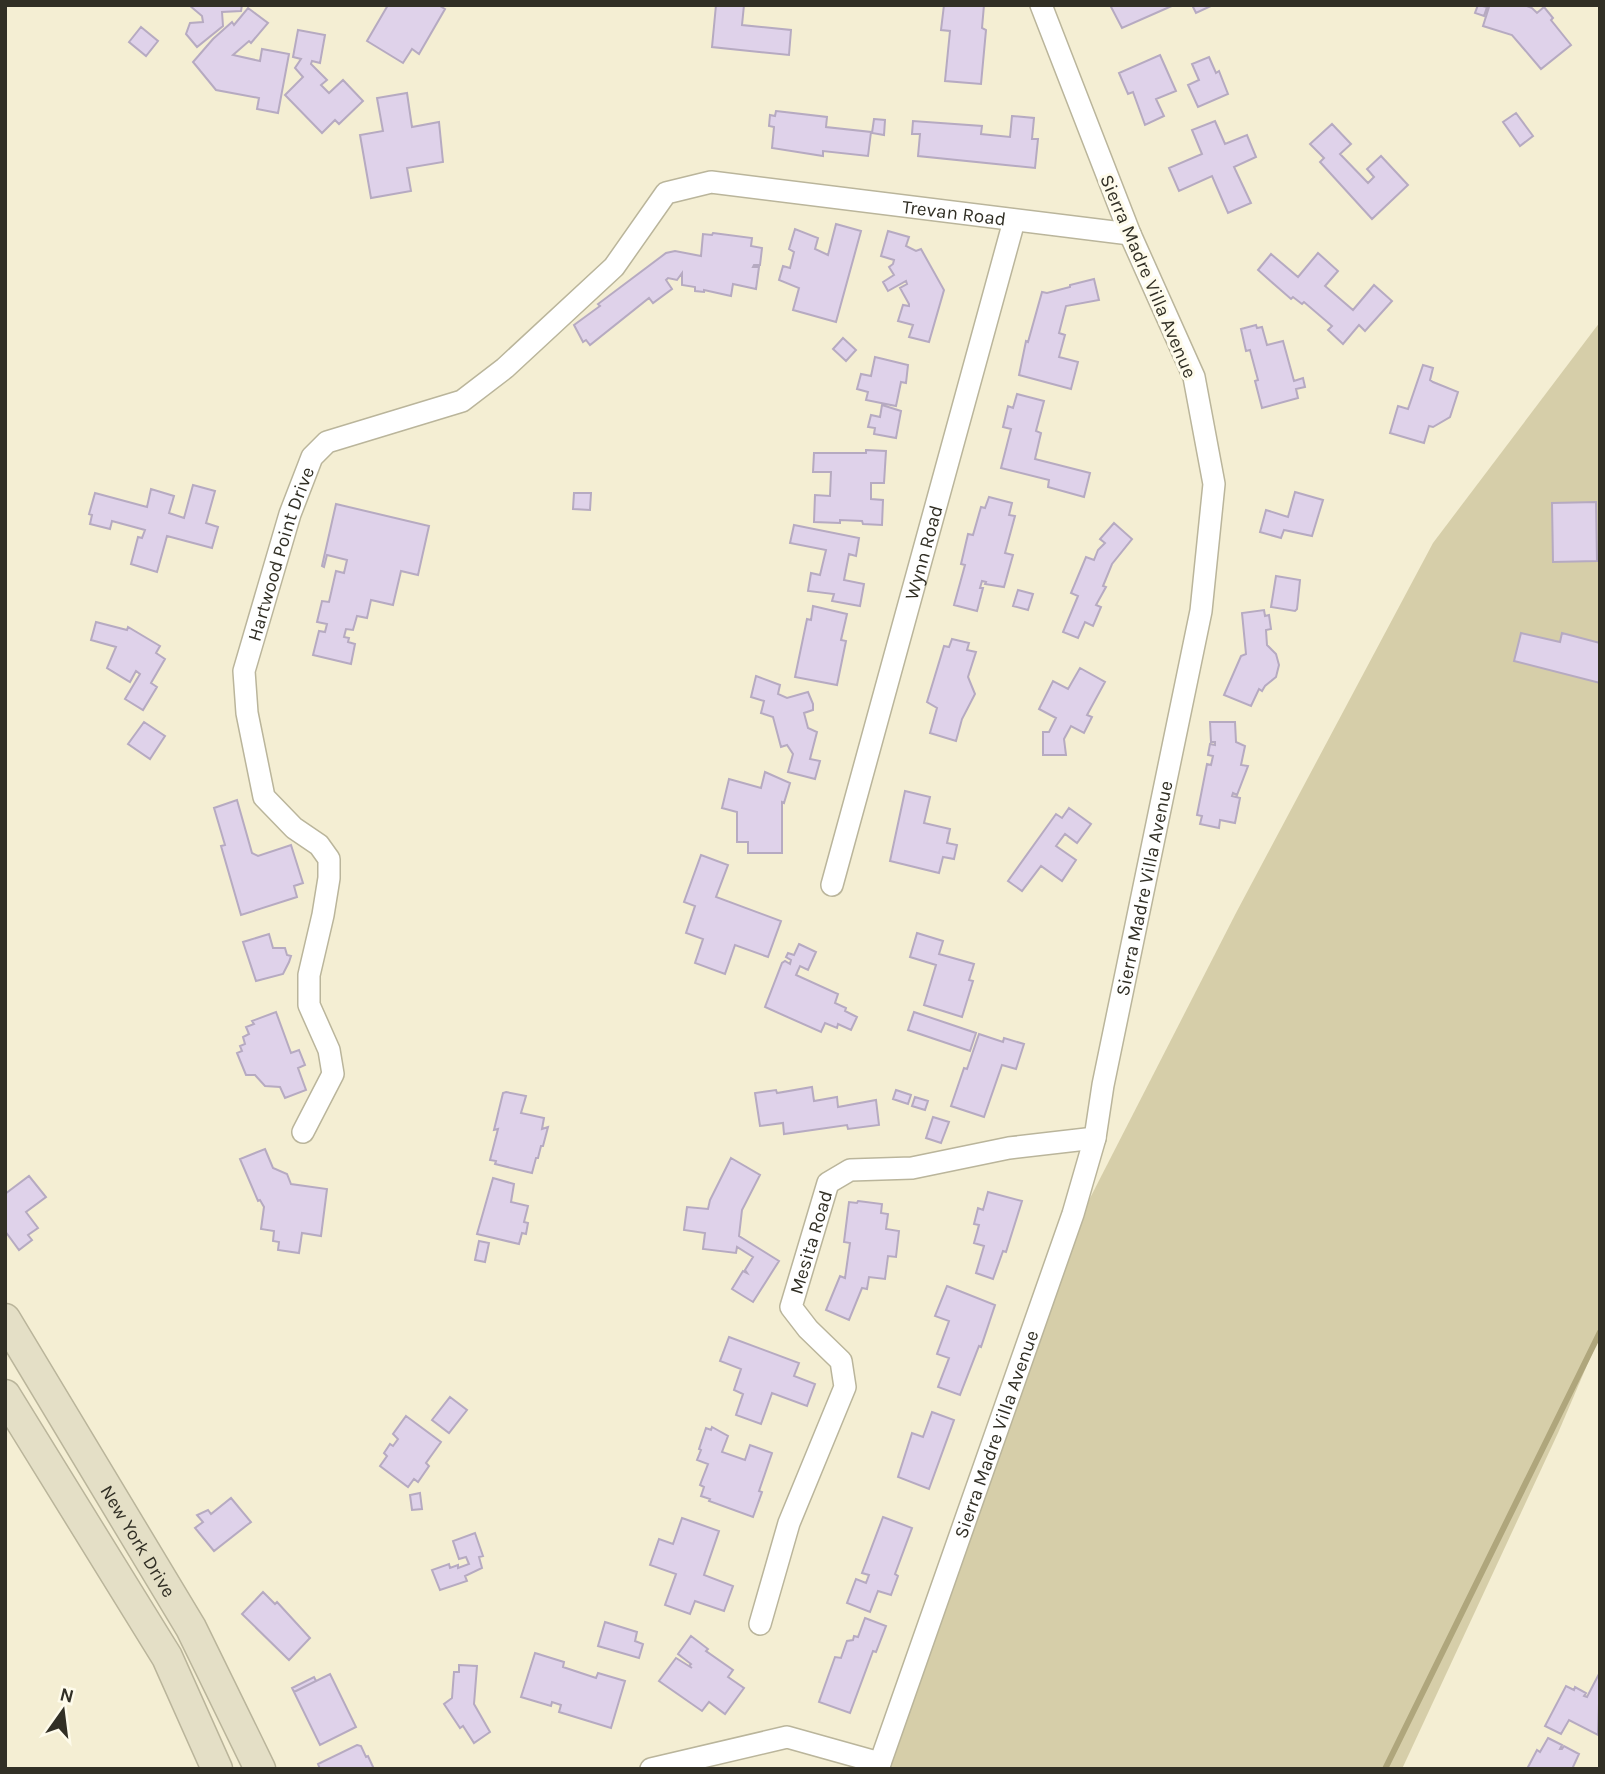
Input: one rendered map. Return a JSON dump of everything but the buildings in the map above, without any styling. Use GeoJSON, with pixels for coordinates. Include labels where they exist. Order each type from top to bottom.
{"type":"FeatureCollection","features":[{"type":"Feature","properties":{"kind":"main road","name":"New York Drive"},"geometry":{"type":"LineString","coordinates":[[5,1319],[191,1628],[260,1769]]}},
{"type":"Feature","properties":{"kind":"main road","name":"New York Drive"},"geometry":{"type":"LineString","coordinates":[[5,1395],[166,1657],[217,1769]]}},
{"type":"Feature","properties":{"kind":"street","name":"Sierra Madre Villa Avenue"},"geometry":{"type":"LineString","coordinates":[[879,1766],[1073,1214],[1095,1138],[1103,1085],[1201,611],[1214,484],[1194,377],[1130,234],[1041,5]]}},
{"type":"Feature","properties":{"kind":"street","name":"Hartwood Point Drive"},"geometry":{"type":"LineString","coordinates":[[303,1132],[333,1074],[329,1050],[309,1005],[309,975],[325,902],[329,859],[319,845],[294,828],[264,797],[247,713],[244,671],[290,514],[312,457],[327,442],[462,401],[505,368],[614,267],[666,192],[711,182],[778,190]]}},
{"type":"Feature","properties":{"kind":"street","name":"Trevan Road"},"geometry":{"type":"LineString","coordinates":[[778,190],[1130,234]]}},
{"type":"Feature","properties":{"kind":"street","name":"Wynn Road"},"geometry":{"type":"LineString","coordinates":[[832,885],[1014,221]]}},
{"type":"Feature","properties":{"kind":"street","name":"Mesita Road"},"geometry":{"type":"LineString","coordinates":[[760,1624],[789,1523],[845,1387],[841,1361],[808,1329],[791,1307],[828,1183],[850,1170],[912,1168],[1009,1148],[1095,1138]]}},
{"type":"Feature","properties":{"kind":"street"},"geometry":{"type":"LineString","coordinates":[[651,1769],[788,1738],[879,1766]]}},
{"type":"Feature","properties":{"kind":"shaded area"},"geometry":{"type":"Polygon","coordinates":[[[1600,322],[1600,1335],[1558,1433],[1402,1769],[879,1769],[1087,1204],[1237,911],[1433,543],[1600,322]]]}},
{"type":"Feature","properties":{"kind":"waterway"},"geometry":{"type":"LineString","coordinates":[[1385,1769],[1600,1332]]}}]}
